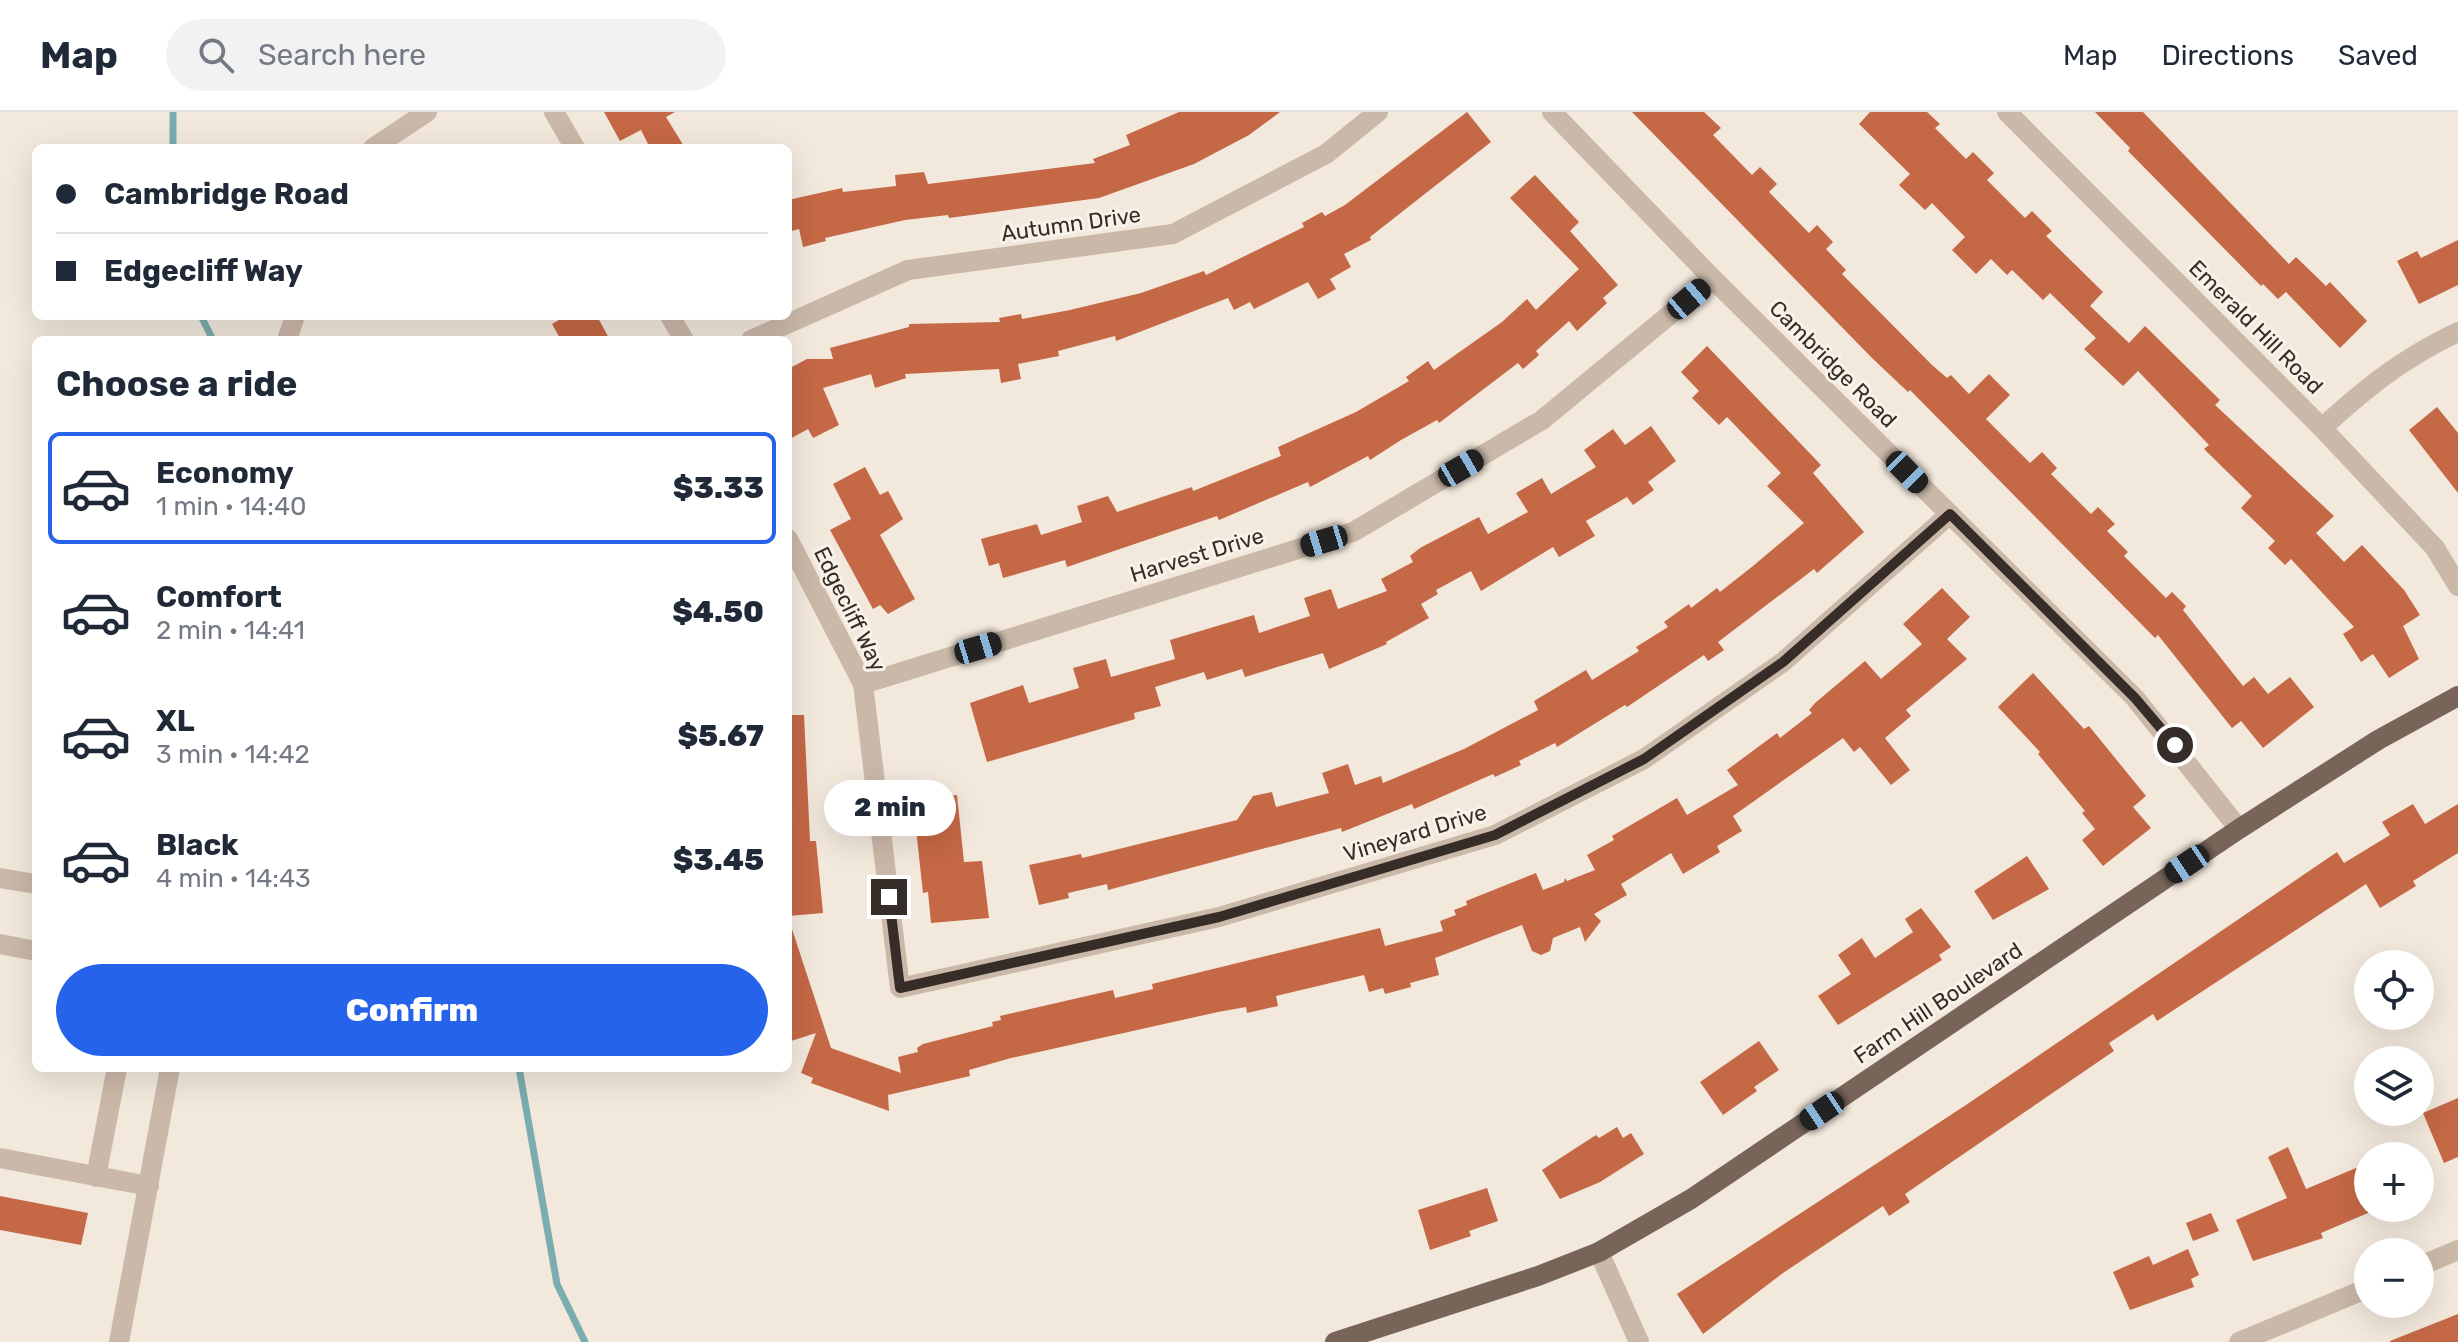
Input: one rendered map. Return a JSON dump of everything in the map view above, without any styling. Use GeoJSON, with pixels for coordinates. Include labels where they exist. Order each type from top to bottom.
{"type":"FeatureCollection","features":[{"type":"Feature","properties":{"kind":"main road","name":"Farm Hill Boulevard"},"geometry":{"type":"LineString","coordinates":[[1335,1342],[1538,1276],[1599,1252],[1691,1199],[2239,829],[2378,740],[2458,696]]}},
{"type":"Feature","properties":{"kind":"street"},"geometry":{"type":"LineString","coordinates":[[379,144],[427,112]]}},
{"type":"Feature","properties":{"kind":"street"},"geometry":{"type":"LineString","coordinates":[[554,112],[573,144]]}},
{"type":"Feature","properties":{"kind":"street","name":"Autumn Drive"},"geometry":{"type":"LineString","coordinates":[[760,336],[908,270],[1173,234],[1326,154],[1378,112]]}},
{"type":"Feature","properties":{"kind":"street","name":"Cambridge Road"},"geometry":{"type":"LineString","coordinates":[[1552,112],[1713,279],[2135,698],[2239,829]]}},
{"type":"Feature","properties":{"kind":"street","name":"Emerald Hill Road"},"geometry":{"type":"LineString","coordinates":[[2007,112],[2322,428],[2435,548],[2458,586]]}},
{"type":"Feature","properties":{"kind":"street","name":"Harvest Drive"},"geometry":{"type":"LineString","coordinates":[[863,684],[1353,532],[1542,420],[1713,279]]}},
{"type":"Feature","properties":{"kind":"street"},"geometry":{"type":"LineString","coordinates":[[2322,428],[2377,378],[2419,351],[2458,332]]}},
{"type":"Feature","properties":{"kind":"street","name":"Vineyard Drive"},"geometry":{"type":"LineString","coordinates":[[900,988],[1219,917],[1495,835],[1644,759],[1783,662],[1950,514]]}},
{"type":"Feature","properties":{"kind":"street","name":"Edgecliff Way"},"geometry":{"type":"LineString","coordinates":[[792,547],[863,684],[900,988]]}},
{"type":"Feature","properties":{"kind":"street"},"geometry":{"type":"LineString","coordinates":[[0,878],[32,883]]}},
{"type":"Feature","properties":{"kind":"street"},"geometry":{"type":"LineString","coordinates":[[0,944],[32,950]]}},
{"type":"Feature","properties":{"kind":"street"},"geometry":{"type":"LineString","coordinates":[[96,1177],[116,1072]]}},
{"type":"Feature","properties":{"kind":"street"},"geometry":{"type":"LineString","coordinates":[[119,1342],[169,1072]]}},
{"type":"Feature","properties":{"kind":"street"},"geometry":{"type":"LineString","coordinates":[[0,1158],[149,1186]]}},
{"type":"Feature","properties":{"kind":"street"},"geometry":{"type":"LineString","coordinates":[[2434,1260],[2458,1250]]}},
{"type":"Feature","properties":{"kind":"street"},"geometry":{"type":"LineString","coordinates":[[1599,1252],[1639,1342]]}},
{"type":"Feature","properties":{"kind":"street"},"geometry":{"type":"LineString","coordinates":[[2239,1342],[2354,1294]]}},
{"type":"Feature","properties":{"kind":"building"},"geometry":{"type":"Polygon","coordinates":[[[604,112],[675,112],[666,117],[683,144],[648,144],[641,130],[620,141],[604,112]]]}},
{"type":"Feature","properties":{"kind":"building"},"geometry":{"type":"Polygon","coordinates":[[[1179,112],[1280,112],[1249,135],[1194,164],[1099,198],[949,218],[948,215],[905,220],[825,238],[826,241],[803,247],[799,229],[792,231],[792,199],[842,188],[843,192],[896,186],[895,175],[924,172],[928,184],[1095,163],[1093,159],[1130,145],[1126,135],[1179,112]]]}},
{"type":"Feature","properties":{"kind":"building"},"geometry":{"type":"Polygon","coordinates":[[[1467,112],[1491,142],[1370,237],[1371,240],[1344,254],[1351,267],[1330,279],[1336,289],[1318,299],[1308,282],[1254,309],[1250,302],[1234,310],[1228,298],[1116,341],[1115,336],[1058,351],[1059,356],[1018,364],[1021,379],[1001,383],[999,369],[905,374],[906,378],[875,388],[871,374],[823,388],[839,425],[813,438],[808,429],[792,438],[792,367],[807,359],[833,359],[830,348],[909,327],[909,324],[1000,322],[999,318],[1021,314],[1022,319],[1141,293],[1204,271],[1206,275],[1304,227],[1302,223],[1322,212],[1325,216],[1345,205],[1467,112]]]}},
{"type":"Feature","properties":{"kind":"building"},"geometry":{"type":"Polygon","coordinates":[[[1632,112],[1704,112],[1721,128],[1713,135],[1752,175],[1760,167],[1777,184],[1769,192],[1809,233],[1817,225],[1833,242],[1826,249],[1846,270],[1842,274],[1932,365],[1947,378],[1951,375],[1969,394],[1989,374],[2010,395],[1986,419],[2030,463],[2042,452],[2057,468],[2051,474],[2091,514],[2098,507],[2115,524],[2107,531],[2128,552],[2124,556],[2166,598],[2172,592],[2186,606],[2183,610],[2243,686],[2254,677],[2268,694],[2290,677],[2314,707],[2263,748],[2241,721],[2232,728],[2158,635],[2155,638],[1910,390],[1908,392],[1872,358],[1632,112]]]}},
{"type":"Feature","properties":{"kind":"building"},"geometry":{"type":"Polygon","coordinates":[[[1870,112],[1927,112],[1940,124],[1935,128],[1966,159],[1973,152],[1994,173],[1987,180],[2025,218],[2032,211],[2052,231],[2046,236],[2103,292],[2090,306],[2129,343],[2145,326],[2220,400],[2215,405],[2334,516],[2316,533],[2344,562],[2362,545],[2404,590],[2420,615],[2403,626],[2419,659],[2389,678],[2373,654],[2361,662],[2343,634],[2354,627],[2291,559],[2285,565],[2268,548],[2275,541],[2241,508],[2252,496],[2204,449],[2209,445],[2138,371],[2123,386],[2084,349],[2096,338],[2050,293],[2043,300],[2012,270],[2007,275],[1991,259],[1976,274],[1952,250],[1965,237],[1932,203],[1925,210],[1899,185],[1910,174],[1859,124],[1870,112]]]}},
{"type":"Feature","properties":{"kind":"building"},"geometry":{"type":"Polygon","coordinates":[[[2095,112],[2143,112],[2289,264],[2296,257],[2326,286],[2330,282],[2367,321],[2340,348],[2286,292],[2278,299],[2263,284],[2261,286],[2128,151],[2130,148],[2095,112]]]}},
{"type":"Feature","properties":{"kind":"building"},"geometry":{"type":"Polygon","coordinates":[[[1535,175],[1579,222],[1570,231],[1618,285],[1603,298],[1607,303],[1577,331],[1569,321],[1536,351],[1539,355],[1523,369],[1518,363],[1439,423],[1437,420],[1370,460],[1368,456],[1310,487],[1308,482],[1219,520],[1217,516],[1067,567],[1065,560],[1003,578],[999,563],[989,566],[981,539],[1037,524],[1041,535],[1082,522],[1077,506],[1108,496],[1117,512],[1192,487],[1193,491],[1281,456],[1278,447],[1356,412],[1409,381],[1406,377],[1428,361],[1434,370],[1502,322],[1527,299],[1536,310],[1579,269],[1510,198],[1535,175]]]}},
{"type":"Feature","properties":{"kind":"building"},"geometry":{"type":"Polygon","coordinates":[[[2458,240],[2458,285],[2419,304],[2397,261],[2417,251],[2421,258],[2458,240]]]}},
{"type":"Feature","properties":{"kind":"building"},"geometry":{"type":"Polygon","coordinates":[[[559,320],[599,320],[608,336],[559,336],[552,324],[559,320]]]}},
{"type":"Feature","properties":{"kind":"building"},"geometry":{"type":"Polygon","coordinates":[[[1707,346],[1821,465],[1813,473],[1864,532],[1817,573],[1814,569],[1718,642],[1724,650],[1708,661],[1704,655],[1627,707],[1625,705],[1557,747],[1555,743],[1519,761],[1521,765],[1495,777],[1493,774],[1414,809],[1412,804],[1342,832],[1341,828],[1108,890],[1107,884],[1068,893],[1069,898],[1039,905],[1029,865],[1081,854],[1082,858],[1237,820],[1253,796],[1272,792],[1276,807],[1329,793],[1322,773],[1348,764],[1355,785],[1381,776],[1383,783],[1464,749],[1538,710],[1534,701],[1586,670],[1592,680],[1639,651],[1636,647],[1668,627],[1664,622],[1689,604],[1691,608],[1717,588],[1720,592],[1753,566],[1804,523],[1767,486],[1781,473],[1727,417],[1719,425],[1692,398],[1699,391],[1681,372],[1707,346]]]}},
{"type":"Feature","properties":{"kind":"building"},"geometry":{"type":"Polygon","coordinates":[[[2437,407],[2458,433],[2458,493],[2409,430],[2437,407]]]}},
{"type":"Feature","properties":{"kind":"building"},"geometry":{"type":"Polygon","coordinates":[[[1651,426],[1676,461],[1648,482],[1654,490],[1633,505],[1627,497],[1586,521],[1595,536],[1559,557],[1553,547],[1481,591],[1471,571],[1436,590],[1438,594],[1421,604],[1429,618],[1387,644],[1329,669],[1323,653],[1245,677],[1242,669],[1207,680],[1204,672],[1155,687],[1161,706],[1134,713],[1135,719],[987,762],[970,703],[1023,685],[1029,703],[1079,688],[1073,668],[1106,659],[1111,677],[1175,659],[1170,640],[1254,615],[1259,633],[1310,616],[1304,598],[1331,589],[1338,609],[1387,591],[1381,579],[1413,562],[1410,556],[1420,548],[1479,517],[1488,534],[1528,512],[1516,493],[1542,478],[1551,494],[1596,467],[1584,450],[1613,429],[1625,445],[1651,426]]]}},
{"type":"Feature","properties":{"kind":"building"},"geometry":{"type":"Polygon","coordinates":[[[865,467],[880,495],[888,491],[903,519],[880,535],[915,599],[888,614],[880,605],[873,609],[830,530],[851,519],[833,484],[865,467]]]}},
{"type":"Feature","properties":{"kind":"building"},"geometry":{"type":"Polygon","coordinates":[[[1942,588],[1970,617],[1947,639],[1967,659],[1906,710],[1911,716],[1885,738],[1910,770],[1891,785],[1860,747],[1854,752],[1843,738],[1733,816],[1742,831],[1717,846],[1720,852],[1683,874],[1671,853],[1621,884],[1627,895],[1594,914],[1601,921],[1585,942],[1580,927],[1553,938],[1550,951],[1541,955],[1532,951],[1522,925],[1435,958],[1439,975],[1410,983],[1411,987],[1385,994],[1383,988],[1369,992],[1364,975],[1276,996],[1278,1006],[1247,1013],[1246,1007],[1218,1012],[1011,1058],[969,1070],[970,1076],[888,1095],[889,1111],[811,1083],[813,1078],[801,1073],[816,1033],[792,1041],[792,929],[831,1048],[901,1073],[898,1057],[918,1052],[917,1048],[923,1044],[993,1026],[992,1022],[1001,1020],[1000,1016],[1113,990],[1115,998],[1153,989],[1152,984],[1380,928],[1385,946],[1443,931],[1440,921],[1456,915],[1454,910],[1467,905],[1466,901],[1536,873],[1543,890],[1564,882],[1565,878],[1567,881],[1595,870],[1587,855],[1614,840],[1612,836],[1677,798],[1687,815],[1738,785],[1727,770],[1777,733],[1780,738],[1812,713],[1809,710],[1815,703],[1865,661],[1881,679],[1922,644],[1903,624],[1942,588]]]}},
{"type":"Feature","properties":{"kind":"building"},"geometry":{"type":"Polygon","coordinates":[[[2033,673],[2084,729],[2089,726],[2146,796],[2133,807],[2151,828],[2103,866],[2082,840],[2095,829],[2082,813],[2085,811],[2038,754],[2040,752],[1998,707],[2033,673]]]}},
{"type":"Feature","properties":{"kind":"building"},"geometry":{"type":"Polygon","coordinates":[[[792,715],[804,715],[810,841],[816,841],[823,913],[792,916],[792,715]]]}},
{"type":"Feature","properties":{"kind":"building"},"geometry":{"type":"Polygon","coordinates":[[[957,795],[964,862],[982,861],[989,918],[931,923],[928,892],[923,893],[915,820],[922,819],[920,799],[957,795]]]}},
{"type":"Feature","properties":{"kind":"building"},"geometry":{"type":"Polygon","coordinates":[[[2413,804],[2425,824],[2458,804],[2458,853],[2413,881],[2416,886],[2380,908],[2366,884],[2157,1021],[2153,1014],[2109,1043],[2114,1051],[1905,1194],[1910,1202],[1889,1216],[1883,1206],[1783,1273],[1703,1334],[1677,1294],[1966,1105],[2337,852],[2344,863],[2390,835],[2382,822],[2413,804]]]}},
{"type":"Feature","properties":{"kind":"building"},"geometry":{"type":"Polygon","coordinates":[[[2027,856],[2049,889],[1993,920],[1974,891],[2027,856]]]}},
{"type":"Feature","properties":{"kind":"building"},"geometry":{"type":"Polygon","coordinates":[[[1921,908],[1951,947],[1939,955],[1942,960],[1838,1025],[1818,996],[1851,974],[1838,955],[1862,938],[1875,958],[1913,932],[1905,919],[1921,908]]]}},
{"type":"Feature","properties":{"kind":"building"},"geometry":{"type":"Polygon","coordinates":[[[1759,1041],[1779,1070],[1754,1087],[1757,1091],[1723,1115],[1700,1082],[1759,1041]]]}},
{"type":"Feature","properties":{"kind":"building"},"geometry":{"type":"Polygon","coordinates":[[[2458,1098],[2458,1157],[2444,1163],[2428,1126],[2434,1126],[2434,1108],[2458,1098]]]}},
{"type":"Feature","properties":{"kind":"building"},"geometry":{"type":"Polygon","coordinates":[[[1617,1127],[1623,1138],[1631,1133],[1644,1154],[1600,1182],[1560,1199],[1542,1170],[1596,1135],[1599,1138],[1617,1127]]]}},
{"type":"Feature","properties":{"kind":"building"},"geometry":{"type":"Polygon","coordinates":[[[2288,1147],[2306,1189],[2354,1169],[2354,1219],[2321,1233],[2323,1238],[2253,1261],[2236,1220],[2287,1198],[2268,1157],[2288,1147]]]}},
{"type":"Feature","properties":{"kind":"building"},"geometry":{"type":"Polygon","coordinates":[[[1487,1188],[1498,1221],[1469,1231],[1471,1236],[1430,1250],[1418,1210],[1487,1188]]]}},
{"type":"Feature","properties":{"kind":"building"},"geometry":{"type":"Polygon","coordinates":[[[0,1196],[88,1213],[81,1245],[0,1230],[0,1196]]]}},
{"type":"Feature","properties":{"kind":"building"},"geometry":{"type":"Polygon","coordinates":[[[2211,1213],[2219,1231],[2193,1241],[2186,1223],[2211,1213]]]}},
{"type":"Feature","properties":{"kind":"building"},"geometry":{"type":"Polygon","coordinates":[[[2188,1249],[2199,1275],[2191,1279],[2194,1287],[2130,1310],[2113,1272],[2149,1256],[2153,1265],[2188,1249]]]}},
{"type":"Feature","properties":{"kind":"building"},"geometry":{"type":"Polygon","coordinates":[[[2458,1314],[2458,1342],[2390,1342],[2390,1341],[2458,1314]]]}},
{"type":"Feature","properties":{"kind":"waterway"},"geometry":{"type":"LineString","coordinates":[[173,112],[173,144]]}},
{"type":"Feature","properties":{"kind":"waterway"},"geometry":{"type":"LineString","coordinates":[[203,320],[211,336]]}},
{"type":"Feature","properties":{"kind":"waterway"},"geometry":{"type":"LineString","coordinates":[[520,1072],[557,1284],[585,1342]]}},
{"type":"Feature","properties":{"kind":"route"},"geometry":{"type":"LineString","coordinates":[[889,897],[900,988],[1219,917],[1495,835],[1644,759],[1783,662],[1950,514],[2135,698],[2175,745]]}}]}
